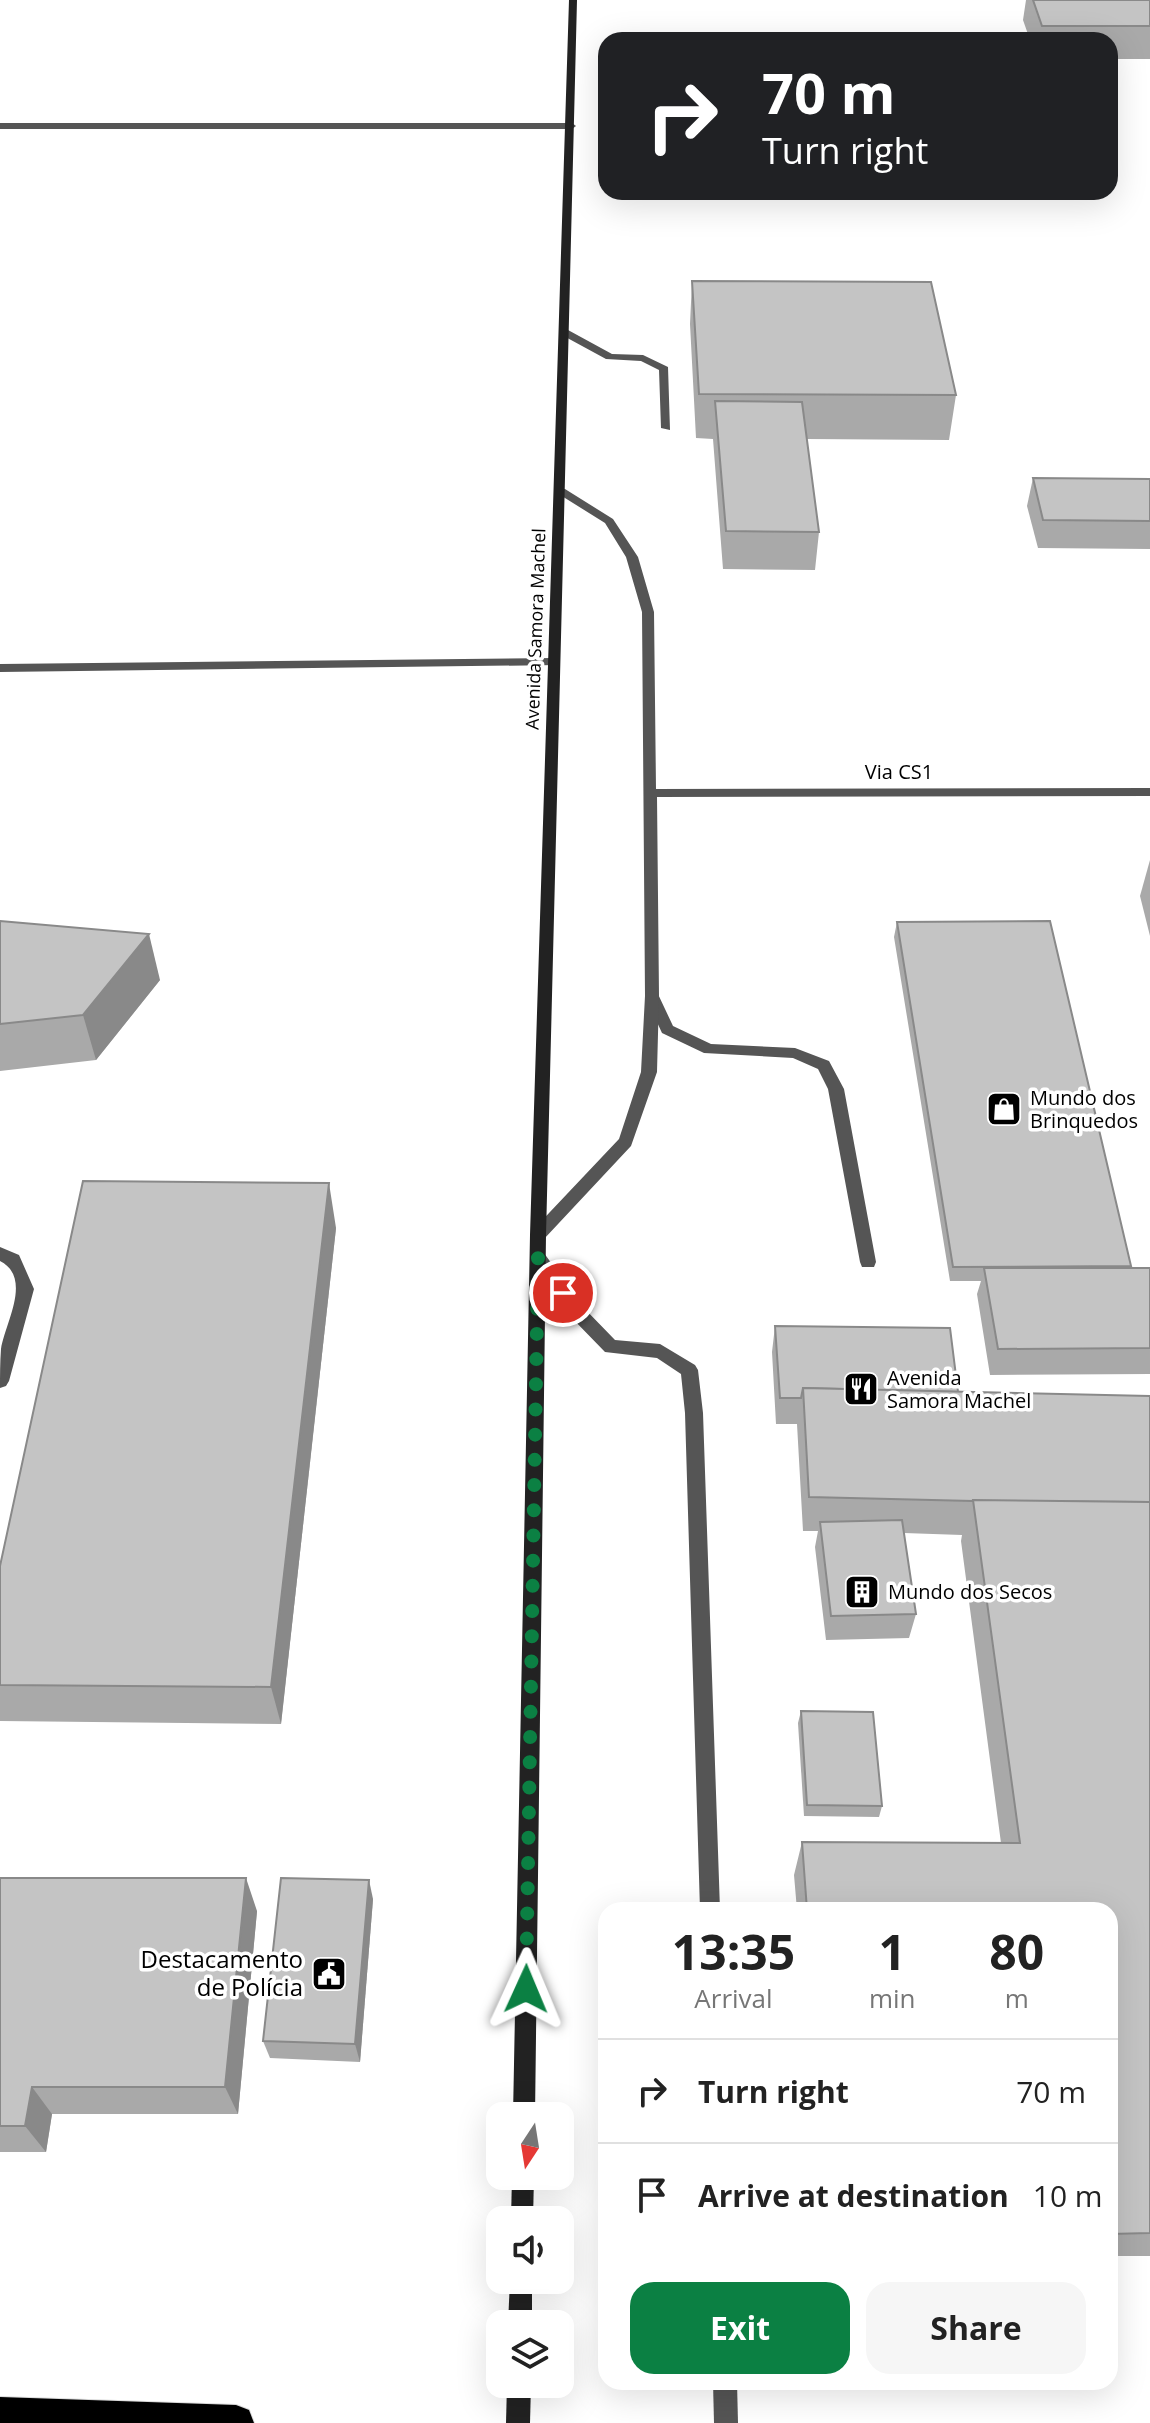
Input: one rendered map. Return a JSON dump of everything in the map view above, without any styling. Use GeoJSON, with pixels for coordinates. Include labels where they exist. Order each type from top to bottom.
{"type":"FeatureCollection","features":[{"type":"Feature","properties":{"kind":"highway"},"geometry":{"type":"LineString","coordinates":[[0,2415],[236,2423]]}},
{"type":"Feature","properties":{"kind":"main road","name":"Avenida Samora Machel"},"geometry":{"type":"LineString","coordinates":[[524,2102],[538,1235],[572,126],[573,0]]}},
{"type":"Feature","properties":{"kind":"main road"},"geometry":{"type":"LineString","coordinates":[[518,2423],[519,2398]]}},
{"type":"Feature","properties":{"kind":"street"},"geometry":{"type":"LineString","coordinates":[[0,126],[572,126]]}},
{"type":"Feature","properties":{"kind":"street"},"geometry":{"type":"LineString","coordinates":[[564,332],[610,357],[643,358],[664,369],[666,428]]}},
{"type":"Feature","properties":{"kind":"street"},"geometry":{"type":"LineString","coordinates":[[538,1235],[626,1142],[649,1072],[652,996],[648,612],[632,557],[609,521],[561,491]]}},
{"type":"Feature","properties":{"kind":"street"},"geometry":{"type":"LineString","coordinates":[[0,668],[555,662]]}},
{"type":"Feature","properties":{"kind":"street","name":"Via CS1"},"geometry":{"type":"LineString","coordinates":[[649,793],[1150,792]]}},
{"type":"Feature","properties":{"kind":"street"},"geometry":{"type":"LineString","coordinates":[[652,996],[667,1029],[709,1049],[795,1053],[824,1065],[836,1089],[868,1262]]}},
{"type":"Feature","properties":{"kind":"street"},"geometry":{"type":"LineString","coordinates":[[0,1253],[13,1260],[26,1289],[0,1381]]}},
{"type":"Feature","properties":{"kind":"street"},"geometry":{"type":"LineString","coordinates":[[538,1258],[576,1311],[611,1347],[660,1351],[689,1370],[694,1428],[710,1902]]}},
{"type":"Feature","properties":{"kind":"street"},"geometry":{"type":"LineString","coordinates":[[725,2390],[726,2423]]}},
{"type":"Feature","properties":{"kind":"building"},"geometry":{"type":"Polygon","coordinates":[[[1033,0],[1150,0],[1150,26],[1042,26],[1033,0]]]}},
{"type":"Feature","properties":{"kind":"building"},"geometry":{"type":"Polygon","coordinates":[[[692,281],[931,282],[956,395],[699,394],[692,281]]]}},
{"type":"Feature","properties":{"kind":"building"},"geometry":{"type":"Polygon","coordinates":[[[715,401],[802,402],[819,532],[726,531],[715,401]]]}},
{"type":"Feature","properties":{"kind":"building"},"geometry":{"type":"Polygon","coordinates":[[[1033,478],[1150,479],[1150,521],[1043,520],[1033,478]]]}},
{"type":"Feature","properties":{"kind":"building"},"geometry":{"type":"Polygon","coordinates":[[[0,921],[149,934],[83,1015],[0,1024],[0,921]]]}},
{"type":"Feature","properties":{"kind":"building","name":"Mundo dos Brinquedos"},"geometry":{"type":"Polygon","coordinates":[[[1050,921],[1131,1266],[953,1267],[897,922],[1050,921]]]}},
{"type":"Feature","properties":{"kind":"building"},"geometry":{"type":"Polygon","coordinates":[[[83,1181],[329,1183],[271,1687],[0,1685],[0,1566],[83,1181]]]}},
{"type":"Feature","properties":{"kind":"building"},"geometry":{"type":"Polygon","coordinates":[[[984,1268],[1150,1268],[1150,1348],[998,1349],[984,1268]]]}},
{"type":"Feature","properties":{"kind":"building"},"geometry":{"type":"Polygon","coordinates":[[[775,1326],[950,1328],[958,1392],[803,1388],[801,1398],[780,1398],[775,1326]]]}},
{"type":"Feature","properties":{"kind":"building"},"geometry":{"type":"Polygon","coordinates":[[[803,1388],[1150,1396],[1150,1502],[809,1497],[803,1388]]]}},
{"type":"Feature","properties":{"kind":"building"},"geometry":{"type":"Polygon","coordinates":[[[973,1500],[1150,1502],[1150,2233],[1118,2234],[1118,1902],[806,1902],[802,1842],[1020,1843],[973,1500]]]}},
{"type":"Feature","properties":{"kind":"building","name":"Mundo dos Secos"},"geometry":{"type":"Polygon","coordinates":[[[902,1520],[916,1614],[831,1616],[820,1522],[902,1520]]]}},
{"type":"Feature","properties":{"kind":"building"},"geometry":{"type":"Polygon","coordinates":[[[801,1711],[873,1712],[882,1806],[807,1805],[801,1711]]]}},
{"type":"Feature","properties":{"kind":"building"},"geometry":{"type":"Polygon","coordinates":[[[0,1878],[246,1878],[225,2087],[32,2087],[25,2126],[0,2126],[0,1878]]]}},
{"type":"Feature","properties":{"kind":"building"},"geometry":{"type":"Polygon","coordinates":[[[281,1878],[369,1880],[355,2044],[263,2041],[281,1878]]]}},
{"type":"Feature","properties":{"kind":"place","name":"Mundo dos Brinquedos"},"geometry":{"type":"Point","coordinates":[1004,1109]}},
{"type":"Feature","properties":{"kind":"place","name":"Avenida Samora Machel"},"geometry":{"type":"Point","coordinates":[861,1389]}},
{"type":"Feature","properties":{"kind":"place","name":"Mundo dos Secos"},"geometry":{"type":"Point","coordinates":[862,1592]}},
{"type":"Feature","properties":{"kind":"place","name":"Destacamento de Polícia"},"geometry":{"type":"Point","coordinates":[329,1974]}},
{"type":"Feature","properties":{"kind":"route"},"geometry":{"type":"LineString","coordinates":[[526,1989],[538,1258],[563,1293]]}}]}
